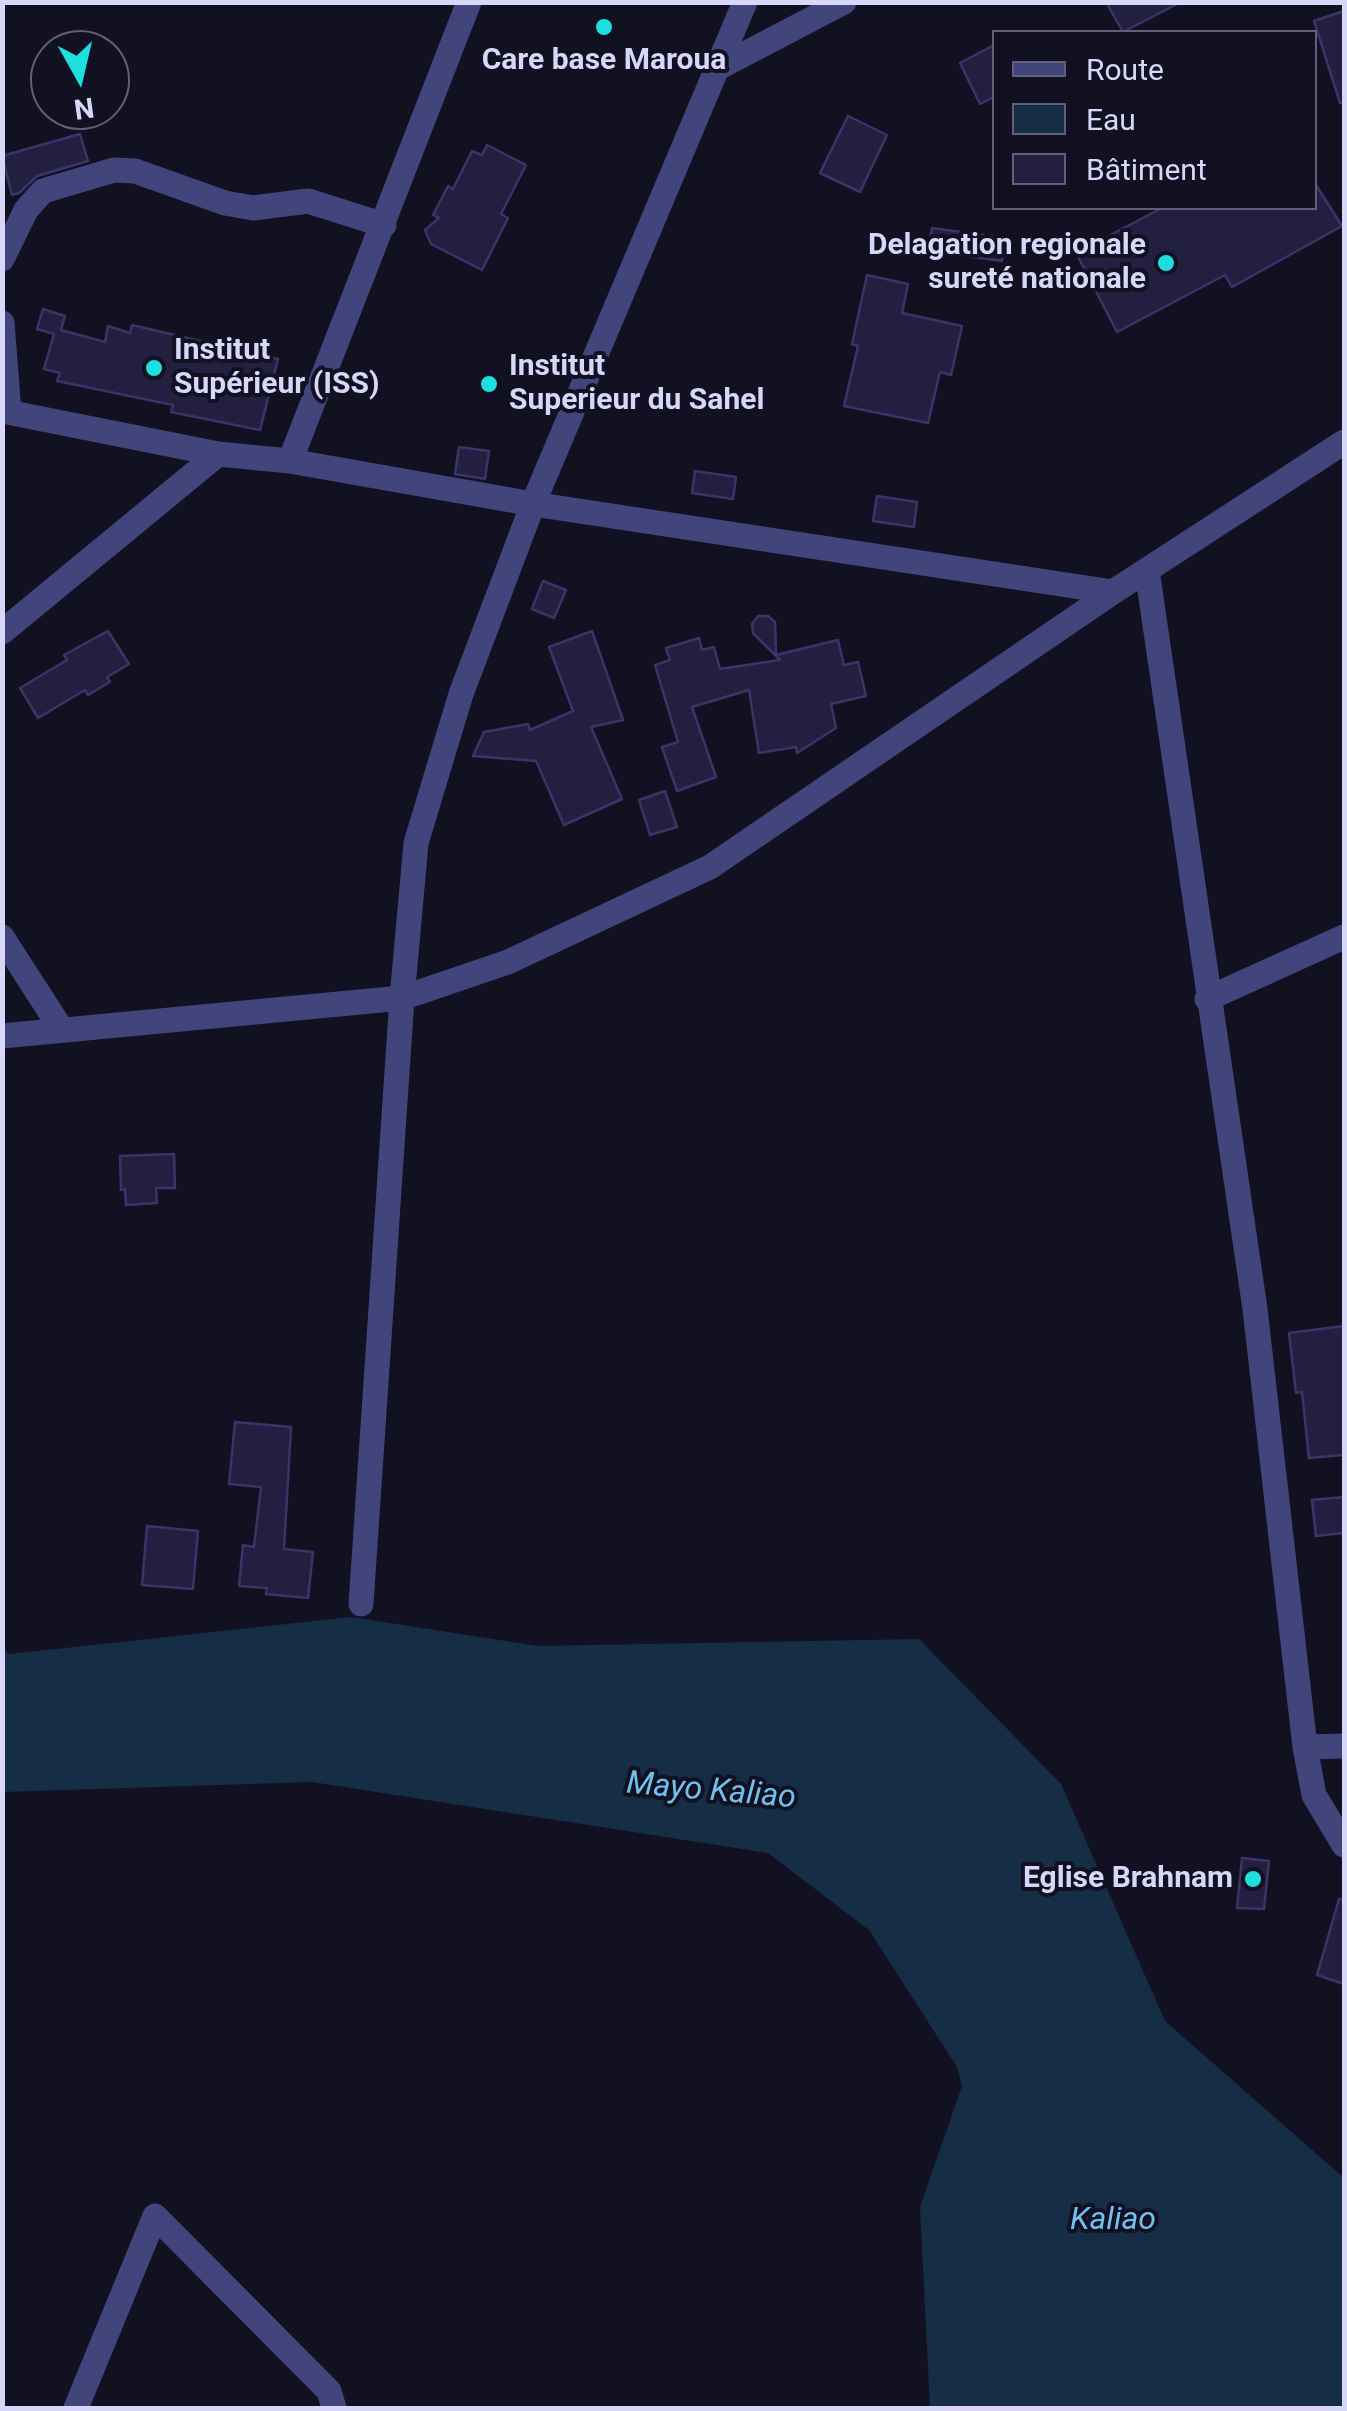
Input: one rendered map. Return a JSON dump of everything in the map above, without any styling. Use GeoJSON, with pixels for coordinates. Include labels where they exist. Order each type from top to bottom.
{"type":"FeatureCollection","features":[{"type":"Feature","properties":{"kind":"street"},"geometry":{"type":"LineString","coordinates":[[290,461],[469,2]]}},
{"type":"Feature","properties":{"kind":"street"},"geometry":{"type":"LineString","coordinates":[[362,1604],[416,843],[461,694],[533,504],[745,2]]}},
{"type":"Feature","properties":{"kind":"street"},"geometry":{"type":"LineString","coordinates":[[718,68],[844,2]]}},
{"type":"Feature","properties":{"kind":"street"},"geometry":{"type":"LineString","coordinates":[[2,259],[26,210],[43,191],[114,170],[135,171],[225,203],[252,208],[308,202],[384,224]]}},
{"type":"Feature","properties":{"kind":"street"},"geometry":{"type":"LineString","coordinates":[[2,323],[6,412],[218,454],[290,461],[533,504],[1113,592]]}},
{"type":"Feature","properties":{"kind":"street"},"geometry":{"type":"LineString","coordinates":[[2,1036],[402,998],[508,962],[710,867],[1113,592],[1344,442]]}},
{"type":"Feature","properties":{"kind":"street"},"geometry":{"type":"LineString","coordinates":[[2,632],[218,454]]}},
{"type":"Feature","properties":{"kind":"street"},"geometry":{"type":"LineString","coordinates":[[1146,570],[1255,1308],[1304,1747],[1314,1796],[1344,1844]]}},
{"type":"Feature","properties":{"kind":"street"},"geometry":{"type":"LineString","coordinates":[[2,937],[62,1030]]}},
{"type":"Feature","properties":{"kind":"street"},"geometry":{"type":"LineString","coordinates":[[1207,999],[1344,937]]}},
{"type":"Feature","properties":{"kind":"street"},"geometry":{"type":"LineString","coordinates":[[1304,1747],[1344,1746]]}},
{"type":"Feature","properties":{"kind":"street"},"geometry":{"type":"LineString","coordinates":[[76,2408],[155,2216],[329,2391],[334,2408]]}},
{"type":"Feature","properties":{"kind":"water","name":"Kaliao"},"geometry":{"type":"Polygon","coordinates":[[[351,1617],[538,1646],[919,1639],[1061,1784],[1165,2021],[1344,2178],[1344,2408],[930,2408],[920,2207],[962,2086],[957,2067],[869,1930],[768,1853],[312,1782],[3,1792],[3,1650],[10,1654],[351,1617]]]}},
{"type":"Feature","properties":{"kind":"building"},"geometry":{"type":"Polygon","coordinates":[[[1106,2],[1181,2],[1127,30],[1122,30],[1106,2]]]}},
{"type":"Feature","properties":{"kind":"building"},"geometry":{"type":"Polygon","coordinates":[[[1344,11],[1344,102],[1340,103],[1314,21],[1344,11]]]}},
{"type":"Feature","properties":{"kind":"building"},"geometry":{"type":"Polygon","coordinates":[[[992,46],[992,98],[980,104],[960,63],[992,46]]]}},
{"type":"Feature","properties":{"kind":"building"},"geometry":{"type":"Polygon","coordinates":[[[848,116],[887,135],[860,192],[820,173],[848,116]]]}},
{"type":"Feature","properties":{"kind":"building"},"geometry":{"type":"Polygon","coordinates":[[[80,134],[88,161],[37,176],[12,195],[2,156],[80,134]]]}},
{"type":"Feature","properties":{"kind":"building"},"geometry":{"type":"Polygon","coordinates":[[[487,145],[526,165],[501,214],[508,218],[482,270],[431,244],[425,230],[439,218],[433,215],[448,186],[453,189],[472,151],[482,155],[487,145]]]}},
{"type":"Feature","properties":{"kind":"building","name":"Delagation regionale sureté nationale"},"geometry":{"type":"Polygon","coordinates":[[[1317,187],[1342,226],[1232,287],[1225,275],[1117,332],[1076,253],[1158,210],[1317,210],[1317,187]]]}},
{"type":"Feature","properties":{"kind":"building"},"geometry":{"type":"Polygon","coordinates":[[[932,228],[1006,238],[1002,261],[928,251],[932,228]]]}},
{"type":"Feature","properties":{"kind":"building"},"geometry":{"type":"Polygon","coordinates":[[[867,275],[908,284],[902,313],[962,326],[951,375],[940,372],[928,423],[844,406],[858,346],[852,344],[867,275]]]}},
{"type":"Feature","properties":{"kind":"building","name":"Institut Supérieur (ISS)"},"geometry":{"type":"Polygon","coordinates":[[[43,309],[65,316],[61,330],[105,342],[108,326],[130,333],[132,325],[278,359],[260,430],[171,412],[173,405],[57,381],[60,373],[44,369],[54,334],[37,329],[43,309]]]}},
{"type":"Feature","properties":{"kind":"building"},"geometry":{"type":"Polygon","coordinates":[[[459,447],[489,451],[485,479],[455,474],[459,447]]]}},
{"type":"Feature","properties":{"kind":"building"},"geometry":{"type":"Polygon","coordinates":[[[695,471],[736,477],[733,499],[692,493],[695,471]]]}},
{"type":"Feature","properties":{"kind":"building"},"geometry":{"type":"Polygon","coordinates":[[[877,496],[917,502],[914,527],[873,521],[877,496]]]}},
{"type":"Feature","properties":{"kind":"building"},"geometry":{"type":"Polygon","coordinates":[[[543,581],[566,590],[554,618],[532,609],[543,581]]]}},
{"type":"Feature","properties":{"kind":"building"},"geometry":{"type":"Polygon","coordinates":[[[758,616],[768,616],[775,622],[776,655],[838,640],[844,665],[858,662],[866,696],[831,704],[836,728],[797,753],[796,747],[759,753],[749,690],[692,707],[716,777],[677,791],[662,747],[678,742],[655,665],[670,660],[666,648],[699,638],[702,650],[714,647],[720,669],[780,660],[753,633],[752,624],[758,616]]]}},
{"type":"Feature","properties":{"kind":"building"},"geometry":{"type":"Polygon","coordinates":[[[108,631],[129,664],[107,677],[110,682],[88,695],[85,690],[38,718],[20,688],[67,660],[64,655],[108,631]]]}},
{"type":"Feature","properties":{"kind":"building"},"geometry":{"type":"Polygon","coordinates":[[[592,631],[623,720],[591,727],[622,799],[564,825],[536,761],[473,756],[484,732],[528,724],[530,730],[573,711],[549,647],[592,631]]]}},
{"type":"Feature","properties":{"kind":"building"},"geometry":{"type":"Polygon","coordinates":[[[665,791],[677,827],[650,835],[639,800],[665,791]]]}},
{"type":"Feature","properties":{"kind":"building"},"geometry":{"type":"Polygon","coordinates":[[[174,1154],[175,1188],[156,1188],[157,1203],[126,1205],[125,1189],[121,1190],[120,1156],[174,1154]]]}},
{"type":"Feature","properties":{"kind":"building"},"geometry":{"type":"Polygon","coordinates":[[[1344,1326],[1344,1455],[1309,1458],[1302,1392],[1296,1393],[1289,1333],[1344,1326]]]}},
{"type":"Feature","properties":{"kind":"building"},"geometry":{"type":"Polygon","coordinates":[[[235,1422],[291,1427],[284,1549],[313,1552],[308,1598],[266,1594],[267,1588],[239,1586],[243,1545],[254,1547],[261,1487],[229,1484],[235,1422]]]}},
{"type":"Feature","properties":{"kind":"building"},"geometry":{"type":"Polygon","coordinates":[[[1344,1497],[1344,1533],[1316,1536],[1312,1500],[1344,1497]]]}},
{"type":"Feature","properties":{"kind":"building"},"geometry":{"type":"Polygon","coordinates":[[[147,1526],[198,1531],[193,1589],[142,1585],[147,1526]]]}},
{"type":"Feature","properties":{"kind":"building","name":"Eglise Brahnam"},"geometry":{"type":"Polygon","coordinates":[[[1242,1858],[1269,1861],[1264,1909],[1237,1908],[1242,1858]]]}},
{"type":"Feature","properties":{"kind":"building"},"geometry":{"type":"Polygon","coordinates":[[[1339,1899],[1344,1899],[1344,1984],[1317,1975],[1339,1899]]]}},
{"type":"Feature","properties":{"kind":"place","name":"Care base Maroua"},"geometry":{"type":"Point","coordinates":[604,27]}},
{"type":"Feature","properties":{"kind":"place","name":"Delagation regionale sureté nationale"},"geometry":{"type":"Point","coordinates":[1166,263]}},
{"type":"Feature","properties":{"kind":"place","name":"Institut Supérieur (ISS)"},"geometry":{"type":"Point","coordinates":[154,368]}},
{"type":"Feature","properties":{"kind":"place","name":"Institut Superieur du Sahel"},"geometry":{"type":"Point","coordinates":[489,384]}},
{"type":"Feature","properties":{"kind":"place","name":"Eglise Brahnam"},"geometry":{"type":"Point","coordinates":[1253,1879]}},
{"type":"Feature","properties":{"kind":"water label","name":"Mayo Kaliao"},"geometry":{"type":"Point","coordinates":[711,1792]}}]}
